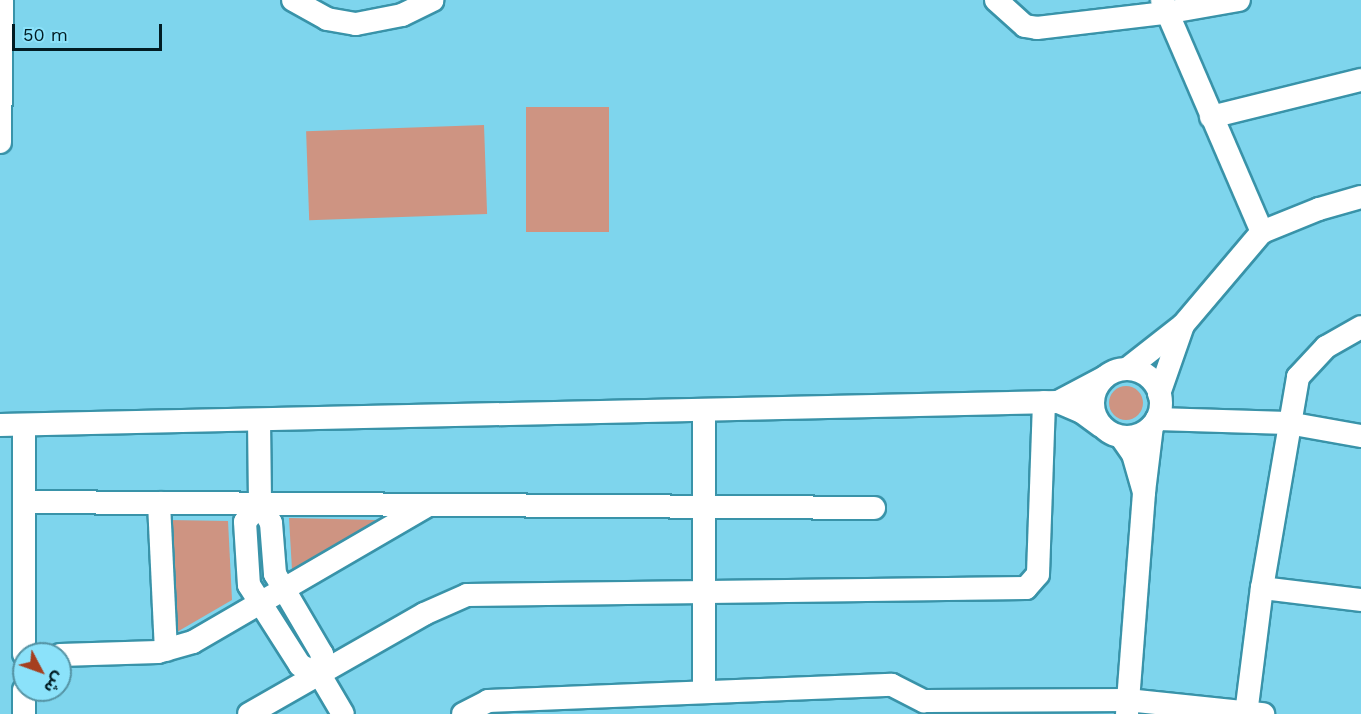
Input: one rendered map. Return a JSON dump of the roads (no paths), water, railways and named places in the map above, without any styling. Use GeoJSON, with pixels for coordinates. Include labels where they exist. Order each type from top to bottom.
{"type":"FeatureCollection","features":[{"type":"Feature","properties":{"kind":"street"},"geometry":{"type":"LineString","coordinates":[[0,142],[2,0]]}},
{"type":"Feature","properties":{"kind":"street"},"geometry":{"type":"LineString","coordinates":[[293,0],[327,19],[356,24],[402,15],[433,0]]}},
{"type":"Feature","properties":{"kind":"street"},"geometry":{"type":"LineString","coordinates":[[996,0],[1025,26],[1037,28],[1164,7],[1239,0]]}},
{"type":"Feature","properties":{"kind":"street"},"geometry":{"type":"LineString","coordinates":[[1164,7],[1262,232]]}},
{"type":"Feature","properties":{"kind":"street"},"geometry":{"type":"LineString","coordinates":[[1211,117],[1361,80]]}},
{"type":"Feature","properties":{"kind":"street"},"geometry":{"type":"LineString","coordinates":[[1101,426],[1093,406],[1098,384],[1183,325],[1262,232],[1319,208],[1361,197]]}},
{"type":"Feature","properties":{"kind":"street"},"geometry":{"type":"LineString","coordinates":[[1127,707],[1144,492],[1160,393],[1183,325]]}},
{"type":"Feature","properties":{"kind":"street"},"geometry":{"type":"LineString","coordinates":[[463,714],[488,701],[550,706],[704,692],[892,685],[924,707],[1127,707],[1252,713],[1262,588],[1288,423],[1298,377],[1326,347],[1361,327]]}},
{"type":"Feature","properties":{"kind":"street"},"geometry":{"type":"LineString","coordinates":[[1051,402],[1116,373],[1147,376],[1160,393]]}},
{"type":"Feature","properties":{"kind":"street"},"geometry":{"type":"LineString","coordinates":[[249,714],[424,614],[467,595],[511,591],[704,594],[1026,588],[1038,574],[1051,402]]}},
{"type":"Feature","properties":{"kind":"street"},"geometry":{"type":"LineString","coordinates":[[0,425],[1051,402],[1082,412],[1121,437],[1133,454],[1144,492]]}},
{"type":"Feature","properties":{"kind":"street"},"geometry":{"type":"LineString","coordinates":[[704,410],[704,692]]}},
{"type":"Feature","properties":{"kind":"street"},"geometry":{"type":"LineString","coordinates":[[259,420],[260,504],[271,523],[275,574],[322,654],[320,675]]}},
{"type":"Feature","properties":{"kind":"street"},"geometry":{"type":"LineString","coordinates":[[1121,437],[1143,433],[1155,423],[1288,423],[1361,436]]}},
{"type":"Feature","properties":{"kind":"street"},"geometry":{"type":"LineString","coordinates":[[24,425],[24,642]]}},
{"type":"Feature","properties":{"kind":"street"},"geometry":{"type":"LineString","coordinates":[[24,502],[874,508]]}},
{"type":"Feature","properties":{"kind":"street"},"geometry":{"type":"LineString","coordinates":[[159,503],[166,650]]}},
{"type":"Feature","properties":{"kind":"street"},"geometry":{"type":"LineString","coordinates":[[260,504],[245,522],[249,585],[300,665],[320,675],[343,714]]}},
{"type":"Feature","properties":{"kind":"street"},"geometry":{"type":"LineString","coordinates":[[72,654],[166,650],[193,642],[428,505]]}},
{"type":"Feature","properties":{"kind":"street"},"geometry":{"type":"LineString","coordinates":[[1262,588],[1361,600]]}}]}
